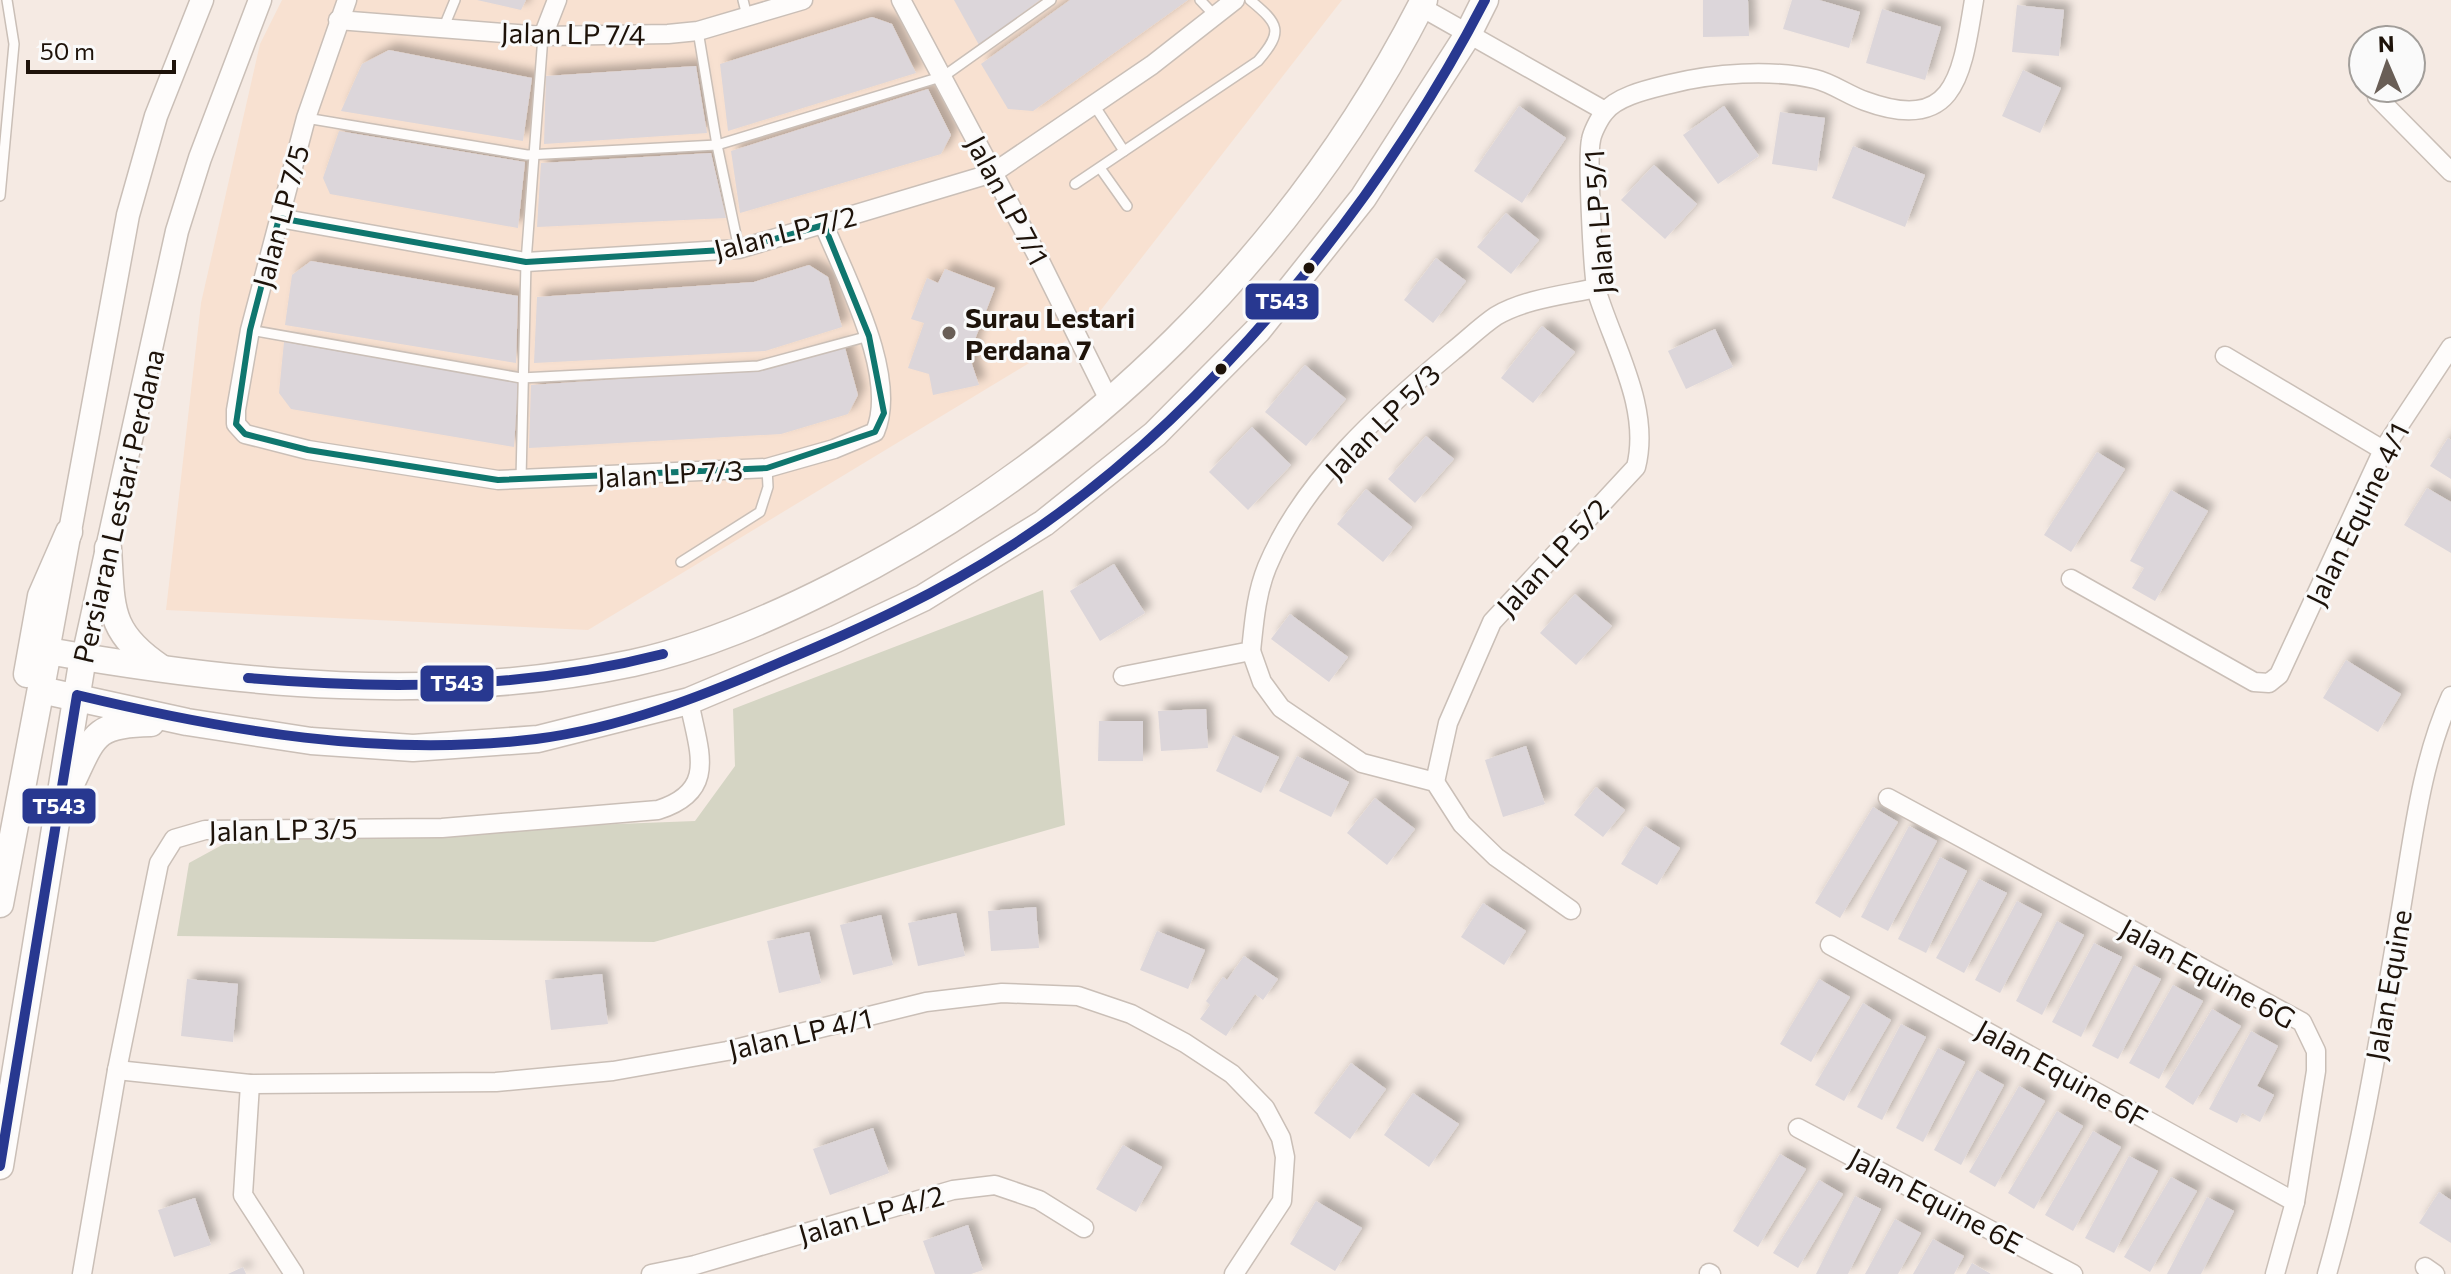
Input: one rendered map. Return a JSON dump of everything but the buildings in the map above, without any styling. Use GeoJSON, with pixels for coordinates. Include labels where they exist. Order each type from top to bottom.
{"type":"FeatureCollection","features":[{"type":"Feature","properties":{"kind":"main road"},"geometry":{"type":"LineString","coordinates":[[41,690],[77,695],[187,722],[311,741],[413,748],[538,739],[689,701],[836,639],[923,598],[1044,523],[1155,434],[1258,330],[1363,198],[1467,36],[1485,0]]}},
{"type":"Feature","properties":{"kind":"main road"},"geometry":{"type":"LineString","coordinates":[[48,651],[164,670],[328,686],[412,685],[554,676],[636,663],[715,638],[782,612],[904,551],[1014,477],[1110,402],[1223,292],[1307,193],[1379,85],[1422,4]]}},
{"type":"Feature","properties":{"kind":"main road"},"geometry":{"type":"LineString","coordinates":[[14,828],[13,747],[41,596],[69,532]]}},
{"type":"Feature","properties":{"kind":"main road"},"geometry":{"type":"LineString","coordinates":[[108,548],[116,623],[127,642],[164,670]]}},
{"type":"Feature","properties":{"kind":"main road","name":"Persiaran Lestari Perdana"},"geometry":{"type":"LineString","coordinates":[[0,904],[48,651]]}},
{"type":"Feature","properties":{"kind":"main road","name":"Persiaran Lestari Perdana"},"geometry":{"type":"LineString","coordinates":[[0,1166],[83,657]]}},
{"type":"Feature","properties":{"kind":"main road"},"geometry":{"type":"LineString","coordinates":[[58,813],[95,737],[116,724],[187,722]]}},
{"type":"Feature","properties":{"kind":"street","name":"Persiaran Lestari Perdana"},"geometry":{"type":"LineString","coordinates":[[48,651],[128,215],[156,116],[202,0]]}},
{"type":"Feature","properties":{"kind":"street","name":"Persiaran Lestari Perdana"},"geometry":{"type":"LineString","coordinates":[[83,657],[177,231],[200,158],[260,0]]}},
{"type":"Feature","properties":{"kind":"street","name":"Jalan LP 7/5"},"geometry":{"type":"LineString","coordinates":[[245,434],[236,424],[236,410],[250,330],[306,118],[347,0]]}},
{"type":"Feature","properties":{"kind":"street"},"geometry":{"type":"LineString","coordinates":[[543,36],[557,0]]}},
{"type":"Feature","properties":{"kind":"street","name":"Jalan LP 7/4"},"geometry":{"type":"LineString","coordinates":[[338,20],[543,36],[698,31],[745,8],[803,0]]}},
{"type":"Feature","properties":{"kind":"street","name":"Jalan LP 7/1"},"geometry":{"type":"LineString","coordinates":[[901,0],[944,76],[1110,402]]}},
{"type":"Feature","properties":{"kind":"street","name":"Jalan LP 7/2"},"geometry":{"type":"LineString","coordinates":[[279,218],[526,262],[739,249],[993,173],[1094,105],[1235,0]]}},
{"type":"Feature","properties":{"kind":"street","name":"Jalan LP 5/1"},"geometry":{"type":"LineString","coordinates":[[1630,380],[1596,288],[1591,140],[1605,111],[1639,92],[1683,81],[1755,74],[1816,79],[1900,112],[1928,108],[1949,92],[1963,69],[1974,0]]}},
{"type":"Feature","properties":{"kind":"street","name":"Jalan LP 5/1"},"geometry":{"type":"LineString","coordinates":[[1422,4],[1467,36],[1605,111]]}},
{"type":"Feature","properties":{"kind":"street"},"geometry":{"type":"LineString","coordinates":[[2384,104],[2451,172]]}},
{"type":"Feature","properties":{"kind":"street","name":"Jalan LP 7/3"},"geometry":{"type":"LineString","coordinates":[[245,434],[308,450],[498,480],[767,468],[820,454],[875,432],[884,413],[869,336],[824,225]]}},
{"type":"Feature","properties":{"kind":"street","name":"Jalan LP 5/3"},"geometry":{"type":"LineString","coordinates":[[1251,651],[1256,607],[1266,571],[1294,517],[1334,462],[1428,372],[1497,316],[1542,299],[1596,288]]}},
{"type":"Feature","properties":{"kind":"street","name":"Jalan Equine 4/1"},"geometry":{"type":"LineString","coordinates":[[2071,579],[2254,682],[2269,683],[2279,675],[2383,450],[2451,347]]}},
{"type":"Feature","properties":{"kind":"street"},"geometry":{"type":"LineString","coordinates":[[2225,356],[2383,450]]}},
{"type":"Feature","properties":{"kind":"street","name":"Jalan LP 5/2"},"geometry":{"type":"LineString","coordinates":[[1435,782],[1448,723],[1492,622],[1636,467],[1641,447],[1630,380]]}},
{"type":"Feature","properties":{"kind":"street"},"geometry":{"type":"LineString","coordinates":[[1123,676],[1251,651],[1262,682],[1281,708],[1362,763],[1435,782],[1462,824],[1496,857],[1571,910]]}},
{"type":"Feature","properties":{"kind":"street","name":"Jalan Equine"},"geometry":{"type":"LineString","coordinates":[[2327,1274],[2344,1213],[2370,1083],[2423,781],[2451,696]]}},
{"type":"Feature","properties":{"kind":"street","name":"Jalan LP 3/5"},"geometry":{"type":"LineString","coordinates":[[82,1274],[117,1070],[159,863],[174,839],[205,830],[442,828],[658,810],[682,802],[697,787],[701,768],[689,701]]}},
{"type":"Feature","properties":{"kind":"street","name":"Jalan Equine 6G"},"geometry":{"type":"LineString","coordinates":[[1888,798],[2302,1022],[2316,1051],[2316,1071],[2295,1202],[2275,1274]]}},
{"type":"Feature","properties":{"kind":"street","name":"Jalan Equine 6F"},"geometry":{"type":"LineString","coordinates":[[1830,945],[2295,1202]]}},
{"type":"Feature","properties":{"kind":"street","name":"Jalan LP 4/1"},"geometry":{"type":"LineString","coordinates":[[117,1070],[250,1084],[496,1082],[613,1071],[813,1031],[926,1002],[1002,993],[1078,996],[1131,1014],[1185,1043],[1232,1074],[1271,1118],[1281,1138],[1285,1157],[1282,1201],[1234,1274]]}},
{"type":"Feature","properties":{"kind":"street"},"geometry":{"type":"LineString","coordinates":[[250,1084],[243,1195],[294,1274]]}},
{"type":"Feature","properties":{"kind":"street","name":"Jalan Equine 6E"},"geometry":{"type":"LineString","coordinates":[[1798,1128],[2073,1274]]}},
{"type":"Feature","properties":{"kind":"street","name":"Jalan LP 4/2"},"geometry":{"type":"LineString","coordinates":[[651,1274],[953,1190],[995,1185],[1039,1200],[1084,1228]]}},
{"type":"Feature","properties":{"kind":"lane"},"geometry":{"type":"LineString","coordinates":[[0,196],[14,44],[7,0]]}},
{"type":"Feature","properties":{"kind":"lane"},"geometry":{"type":"LineString","coordinates":[[443,29],[455,0]]}},
{"type":"Feature","properties":{"kind":"lane"},"geometry":{"type":"LineString","coordinates":[[306,118],[536,155],[717,145],[944,76],[1051,0]]}},
{"type":"Feature","properties":{"kind":"lane"},"geometry":{"type":"LineString","coordinates":[[1200,0],[1216,17]]}},
{"type":"Feature","properties":{"kind":"lane"},"geometry":{"type":"LineString","coordinates":[[1075,184],[1258,61],[1270,47],[1275,35],[1275,23],[1250,0]]}},
{"type":"Feature","properties":{"kind":"lane"},"geometry":{"type":"LineString","coordinates":[[698,31],[739,249]]}},
{"type":"Feature","properties":{"kind":"lane"},"geometry":{"type":"LineString","coordinates":[[521,479],[526,262],[543,36]]}},
{"type":"Feature","properties":{"kind":"lane"},"geometry":{"type":"LineString","coordinates":[[1094,105],[1124,151]]}},
{"type":"Feature","properties":{"kind":"lane"},"geometry":{"type":"LineString","coordinates":[[1100,168],[1127,206]]}},
{"type":"Feature","properties":{"kind":"lane"},"geometry":{"type":"LineString","coordinates":[[250,330],[521,378],[758,366],[869,336]]}},
{"type":"Feature","properties":{"kind":"lane"},"geometry":{"type":"LineString","coordinates":[[681,562],[760,512],[768,487],[767,468]]}},
{"type":"Feature","properties":{"kind":"highlighted area"},"geometry":{"type":"Polygon","coordinates":[[[279,218],[526,262],[739,249],[824,225],[869,336],[884,413],[875,432],[767,468],[498,480],[308,450],[245,434],[236,424],[250,330],[279,218]]]}},
{"type":"Feature","properties":{"kind":"shaded area"},"geometry":{"type":"Polygon","coordinates":[[[282,0],[1342,0],[1087,328],[588,630],[166,610],[201,303],[260,44],[282,0]]]}},
{"type":"Feature","properties":{"kind":"green space"},"geometry":{"type":"Polygon","coordinates":[[[1043,590],[1065,825],[654,942],[177,936],[189,863],[233,839],[695,821],[735,766],[733,709],[1043,590]]]}},
{"type":"Feature","properties":{"kind":"transit line","name":"T543"},"geometry":{"type":"LineString","coordinates":[[0,1166],[77,695],[190,720],[305,738],[420,745],[536,739],[630,719],[692,698],[752,675],[899,609],[984,563],[1082,495],[1152,437],[1218,372],[1281,303],[1394,154],[1485,0]]}},
{"type":"Feature","properties":{"kind":"transit line","name":"T543"},"geometry":{"type":"LineString","coordinates":[[248,678],[353,684],[457,684],[560,674],[663,654]]}},
{"type":"Feature","properties":{"kind":"place","name":"Surau Lestari Perdana 7"},"geometry":{"type":"Point","coordinates":[949,333]}}]}
